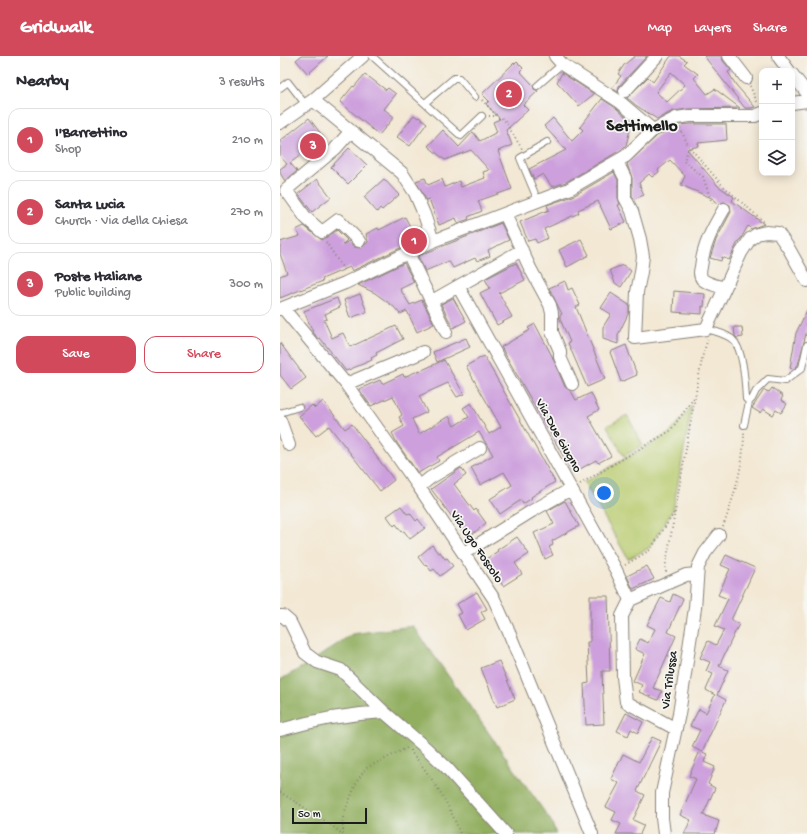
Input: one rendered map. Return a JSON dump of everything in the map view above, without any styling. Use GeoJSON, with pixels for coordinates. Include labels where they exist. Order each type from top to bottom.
{"type":"FeatureCollection","features":[{"type":"Feature","properties":{"kind":"street"},"geometry":{"type":"LineString","coordinates":[[280,123],[309,103],[364,56]]}},
{"type":"Feature","properties":{"kind":"street"},"geometry":{"type":"LineString","coordinates":[[621,96],[657,56]]}},
{"type":"Feature","properties":{"kind":"street"},"geometry":{"type":"LineString","coordinates":[[728,56],[746,78]]}},
{"type":"Feature","properties":{"kind":"street"},"geometry":{"type":"LineString","coordinates":[[778,56],[787,68]]}},
{"type":"Feature","properties":{"kind":"street"},"geometry":{"type":"LineString","coordinates":[[558,60],[621,96],[653,130]]}},
{"type":"Feature","properties":{"kind":"street"},"geometry":{"type":"LineString","coordinates":[[795,78],[807,93]]}},
{"type":"Feature","properties":{"kind":"street"},"geometry":{"type":"LineString","coordinates":[[795,103],[807,101]]}},
{"type":"Feature","properties":{"kind":"street"},"geometry":{"type":"LineString","coordinates":[[309,103],[350,132],[402,174],[415,193],[433,241]]}},
{"type":"Feature","properties":{"kind":"street"},"geometry":{"type":"LineString","coordinates":[[282,308],[345,283],[433,241],[568,188],[617,162],[635,149],[653,130],[676,118],[690,116],[755,116],[759,110]]}},
{"type":"Feature","properties":{"kind":"street"},"geometry":{"type":"LineString","coordinates":[[350,132],[335,149],[286,190],[306,218],[322,232],[338,220],[359,242]]}},
{"type":"Feature","properties":{"kind":"street"},"geometry":{"type":"LineString","coordinates":[[617,162],[625,178],[626,198],[632,211],[643,256],[637,292],[635,338],[709,329],[741,253],[750,240],[757,234],[766,232],[778,233],[807,281]]}},
{"type":"Feature","properties":{"kind":"street"},"geometry":{"type":"LineString","coordinates":[[718,210],[702,254],[700,274],[701,278],[706,282],[725,288]]}},
{"type":"Feature","properties":{"kind":"street"},"geometry":{"type":"LineString","coordinates":[[505,214],[530,268],[550,305],[552,313],[552,332],[560,351],[560,357],[572,384]]}},
{"type":"Feature","properties":{"kind":"street"},"geometry":{"type":"LineString","coordinates":[[432,301],[522,250]]}},
{"type":"Feature","properties":{"kind":"street"},"geometry":{"type":"LineString","coordinates":[[408,253],[446,332]]}},
{"type":"Feature","properties":{"kind":"street","name":"Via Due Giugno"},"geometry":{"type":"LineString","coordinates":[[458,286],[616,570],[630,600]]}},
{"type":"Feature","properties":{"kind":"street","name":"Via Ugo Foscolo"},"geometry":{"type":"LineString","coordinates":[[282,308],[346,384],[419,487],[494,599],[592,834]]}},
{"type":"Feature","properties":{"kind":"street"},"geometry":{"type":"LineString","coordinates":[[346,384],[423,352]]}},
{"type":"Feature","properties":{"kind":"street"},"geometry":{"type":"LineString","coordinates":[[280,420],[289,445]]}},
{"type":"Feature","properties":{"kind":"street"},"geometry":{"type":"LineString","coordinates":[[419,487],[480,448]]}},
{"type":"Feature","properties":{"kind":"street"},"geometry":{"type":"LineString","coordinates":[[464,554],[532,511],[571,489]]}},
{"type":"Feature","properties":{"kind":"street","name":"Via Trilussa"},"geometry":{"type":"LineString","coordinates":[[664,834],[662,818],[662,793],[679,714],[695,608],[698,567],[705,553],[719,535]]}},
{"type":"Feature","properties":{"kind":"street"},"geometry":{"type":"LineString","coordinates":[[676,729],[626,702],[623,677],[622,616],[630,600],[686,575],[697,574]]}},
{"type":"Feature","properties":{"kind":"street"},"geometry":{"type":"LineString","coordinates":[[280,616],[283,616],[290,622],[305,653],[316,662],[340,670],[384,712],[446,767],[506,834]]}},
{"type":"Feature","properties":{"kind":"street"},"geometry":{"type":"LineString","coordinates":[[280,730],[299,724],[344,715],[384,712]]}},
{"type":"Feature","properties":{"kind":"lane"},"geometry":{"type":"LineString","coordinates":[[372,56],[461,136],[482,116]]}},
{"type":"Feature","properties":{"kind":"lane"},"geometry":{"type":"LineString","coordinates":[[537,86],[558,60]]}},
{"type":"Feature","properties":{"kind":"lane"},"geometry":{"type":"LineString","coordinates":[[425,103],[454,78],[459,78],[477,97]]}},
{"type":"Feature","properties":{"kind":"lane"},"geometry":{"type":"LineString","coordinates":[[280,88],[288,82],[309,103]]}},
{"type":"Feature","properties":{"kind":"lane"},"geometry":{"type":"LineString","coordinates":[[538,201],[520,158],[547,142]]}},
{"type":"Feature","properties":{"kind":"lane"},"geometry":{"type":"LineString","coordinates":[[709,329],[725,335],[733,340],[738,349],[744,372],[746,399],[748,402]]}},
{"type":"Feature","properties":{"kind":"lane"},"geometry":{"type":"LineString","coordinates":[[744,425],[748,402],[756,391],[768,379],[785,381],[802,368],[807,345]]}},
{"type":"Feature","properties":{"kind":"lane"},"geometry":{"type":"LineString","coordinates":[[280,413],[299,407]]}},
{"type":"Feature","properties":{"kind":"path"},"geometry":{"type":"LineString","coordinates":[[746,78],[759,107]]}},
{"type":"Feature","properties":{"kind":"path"},"geometry":{"type":"LineString","coordinates":[[477,97],[499,118],[500,117],[506,120],[526,154]]}},
{"type":"Feature","properties":{"kind":"path"},"geometry":{"type":"LineString","coordinates":[[676,118],[689,148],[722,186],[768,225]]}},
{"type":"Feature","properties":{"kind":"path"},"geometry":{"type":"LineString","coordinates":[[689,148],[684,161],[703,177],[713,206],[718,210]]}},
{"type":"Feature","properties":{"kind":"path"},"geometry":{"type":"LineString","coordinates":[[316,227],[350,280]]}},
{"type":"Feature","properties":{"kind":"path"},"geometry":{"type":"LineString","coordinates":[[670,582],[665,569],[695,397],[709,329]]}},
{"type":"Feature","properties":{"kind":"path"},"geometry":{"type":"LineString","coordinates":[[571,489],[670,431],[695,397]]}},
{"type":"Feature","properties":{"kind":"path"},"geometry":{"type":"LineString","coordinates":[[719,535],[728,512],[742,462],[744,425]]}},
{"type":"Feature","properties":{"kind":"path"},"geometry":{"type":"LineString","coordinates":[[616,570],[650,550],[675,512]]}},
{"type":"Feature","properties":{"kind":"path"},"geometry":{"type":"LineString","coordinates":[[342,834],[343,816],[357,782],[366,768],[410,746],[411,752],[425,768],[441,794],[456,821],[460,834]]}},
{"type":"Feature","properties":{"kind":"path"},"geometry":{"type":"LineString","coordinates":[[280,792],[330,824],[342,834]]}},
{"type":"Feature","properties":{"kind":"green space"},"geometry":{"type":"Polygon","coordinates":[[[692,406],[673,510],[649,548],[628,559],[584,482],[670,433],[692,406]]]}},
{"type":"Feature","properties":{"kind":"green space"},"geometry":{"type":"Polygon","coordinates":[[[627,415],[643,445],[624,456],[607,426],[627,415]]]}},
{"type":"Feature","properties":{"kind":"green space"},"geometry":{"type":"Polygon","coordinates":[[[413,626],[551,821],[556,834],[280,834],[280,680],[311,662],[352,634],[413,626]]]}},
{"type":"Feature","properties":{"kind":"building"},"geometry":{"type":"Polygon","coordinates":[[[301,56],[328,56],[308,74],[296,60],[301,56]]]}},
{"type":"Feature","properties":{"kind":"building"},"geometry":{"type":"Polygon","coordinates":[[[635,56],[647,56],[619,86],[618,92],[612,88],[621,76],[618,74],[624,65],[635,56]]]}},
{"type":"Feature","properties":{"kind":"building"},"geometry":{"type":"Polygon","coordinates":[[[671,56],[679,56],[687,61],[684,64],[698,74],[694,78],[707,94],[715,89],[740,108],[689,109],[673,111],[657,119],[627,98],[648,77],[653,82],[671,56]],[[671,72],[656,92],[667,102],[685,85],[671,72]]]}},
{"type":"Feature","properties":{"kind":"building"},"geometry":{"type":"Polygon","coordinates":[[[704,56],[722,56],[723,61],[731,70],[728,72],[736,85],[755,107],[745,108],[704,56]]]}},
{"type":"Feature","properties":{"kind":"building"},"geometry":{"type":"Polygon","coordinates":[[[517,62],[523,68],[520,71],[533,85],[534,89],[538,91],[523,105],[528,110],[506,130],[512,145],[498,151],[512,189],[478,201],[482,211],[468,217],[469,219],[458,223],[456,218],[439,225],[429,199],[426,200],[416,181],[425,178],[428,185],[442,179],[445,187],[459,181],[461,187],[485,178],[483,172],[489,170],[471,150],[445,160],[428,146],[443,130],[459,147],[473,132],[480,141],[497,132],[493,122],[500,119],[486,104],[489,101],[482,94],[514,63],[515,64],[517,62]]]}},
{"type":"Feature","properties":{"kind":"building"},"geometry":{"type":"Polygon","coordinates":[[[562,73],[594,94],[579,106],[557,82],[562,73]]]}},
{"type":"Feature","properties":{"kind":"building"},"geometry":{"type":"Polygon","coordinates":[[[365,74],[386,90],[388,88],[396,94],[384,109],[394,117],[379,135],[340,102],[365,74]]]}},
{"type":"Feature","properties":{"kind":"building"},"geometry":{"type":"Polygon","coordinates":[[[602,99],[616,108],[629,120],[630,130],[626,145],[621,150],[566,182],[552,187],[543,174],[534,179],[529,169],[566,150],[544,126],[553,118],[572,141],[583,130],[580,127],[602,99]]]}},
{"type":"Feature","properties":{"kind":"building"},"geometry":{"type":"Polygon","coordinates":[[[414,115],[427,123],[410,146],[397,137],[414,115]]]}},
{"type":"Feature","properties":{"kind":"building"},"geometry":{"type":"Polygon","coordinates":[[[309,118],[324,138],[290,163],[297,171],[285,181],[280,173],[280,169],[287,164],[280,156],[280,141],[309,118]]]}},
{"type":"Feature","properties":{"kind":"building"},"geometry":{"type":"Polygon","coordinates":[[[726,124],[727,140],[698,143],[699,146],[687,149],[718,186],[734,197],[732,201],[764,224],[751,229],[748,226],[729,260],[722,257],[721,261],[710,258],[716,240],[731,212],[730,205],[724,202],[719,204],[714,201],[714,199],[681,185],[685,176],[670,160],[658,170],[659,172],[652,177],[649,174],[639,183],[644,195],[634,199],[632,196],[632,178],[627,164],[657,136],[678,125],[726,124]]]}},
{"type":"Feature","properties":{"kind":"building"},"geometry":{"type":"Polygon","coordinates":[[[349,148],[367,165],[348,184],[331,167],[349,148]]]}},
{"type":"Feature","properties":{"kind":"building"},"geometry":{"type":"Polygon","coordinates":[[[614,172],[618,180],[618,198],[620,204],[618,205],[626,222],[611,229],[598,201],[578,210],[579,213],[544,229],[548,238],[537,243],[535,239],[528,241],[520,222],[549,210],[547,205],[573,196],[614,172]]]}},
{"type":"Feature","properties":{"kind":"building"},"geometry":{"type":"Polygon","coordinates":[[[317,179],[331,197],[312,212],[298,194],[317,179]]]}},
{"type":"Feature","properties":{"kind":"building"},"geometry":{"type":"Polygon","coordinates":[[[384,179],[399,195],[382,210],[380,208],[377,212],[364,197],[384,179]]]}},
{"type":"Feature","properties":{"kind":"building"},"geometry":{"type":"Polygon","coordinates":[[[405,217],[417,240],[352,271],[350,267],[322,279],[323,281],[280,298],[280,276],[287,273],[280,254],[280,242],[300,236],[296,230],[304,226],[322,240],[337,230],[347,240],[342,245],[349,241],[354,247],[361,248],[368,242],[366,234],[378,228],[379,230],[405,217]]]}},
{"type":"Feature","properties":{"kind":"building"},"geometry":{"type":"Polygon","coordinates":[[[501,223],[509,240],[488,250],[490,256],[477,261],[475,258],[453,268],[449,261],[425,271],[418,256],[501,223]]]}},
{"type":"Feature","properties":{"kind":"building"},"geometry":{"type":"Polygon","coordinates":[[[581,239],[589,255],[567,267],[559,250],[581,239]]]}},
{"type":"Feature","properties":{"kind":"building"},"geometry":{"type":"Polygon","coordinates":[[[404,263],[414,282],[400,289],[410,305],[422,300],[434,324],[417,332],[407,311],[400,314],[394,307],[375,293],[358,285],[404,263]]]}},
{"type":"Feature","properties":{"kind":"building"},"geometry":{"type":"Polygon","coordinates":[[[516,263],[525,280],[499,293],[512,317],[497,325],[480,293],[490,288],[485,279],[516,263]]]}},
{"type":"Feature","properties":{"kind":"building"},"geometry":{"type":"Polygon","coordinates":[[[623,265],[631,271],[621,287],[615,283],[610,270],[623,265]]]}},
{"type":"Feature","properties":{"kind":"building"},"geometry":{"type":"Polygon","coordinates":[[[565,281],[568,290],[572,288],[580,305],[576,307],[605,379],[587,387],[568,343],[570,342],[560,319],[560,315],[562,314],[549,288],[565,281]]]}},
{"type":"Feature","properties":{"kind":"building"},"geometry":{"type":"Polygon","coordinates":[[[674,291],[705,294],[702,314],[673,312],[674,291]]]}},
{"type":"Feature","properties":{"kind":"building"},"geometry":{"type":"Polygon","coordinates":[[[611,293],[629,305],[629,312],[618,335],[618,344],[603,339],[603,327],[611,314],[601,308],[611,293]]]}},
{"type":"Feature","properties":{"kind":"building"},"geometry":{"type":"Polygon","coordinates":[[[360,294],[367,312],[350,318],[344,300],[360,294]]]}},
{"type":"Feature","properties":{"kind":"building"},"geometry":{"type":"Polygon","coordinates":[[[337,298],[340,307],[325,314],[327,319],[324,320],[332,338],[343,333],[350,347],[396,326],[403,339],[376,353],[377,355],[371,358],[372,360],[346,371],[320,338],[318,339],[313,332],[304,311],[337,298]]]}},
{"type":"Feature","properties":{"kind":"building"},"geometry":{"type":"Polygon","coordinates":[[[453,298],[466,321],[453,328],[441,304],[453,298]]]}},
{"type":"Feature","properties":{"kind":"building"},"geometry":{"type":"Polygon","coordinates":[[[807,310],[807,330],[798,365],[794,369],[790,368],[796,333],[807,310]]]}},
{"type":"Feature","properties":{"kind":"building"},"geometry":{"type":"Polygon","coordinates":[[[535,324],[552,356],[565,387],[571,391],[576,400],[591,393],[599,410],[588,416],[611,456],[598,463],[596,460],[573,473],[501,347],[530,330],[528,328],[535,324]]]}},
{"type":"Feature","properties":{"kind":"building"},"geometry":{"type":"Polygon","coordinates":[[[734,327],[742,327],[743,337],[737,338],[735,336],[734,327]]]}},
{"type":"Feature","properties":{"kind":"building"},"geometry":{"type":"Polygon","coordinates":[[[466,338],[470,347],[437,362],[433,352],[466,338]]]}},
{"type":"Feature","properties":{"kind":"building"},"geometry":{"type":"Polygon","coordinates":[[[280,343],[306,378],[291,389],[280,375],[280,343]]]}},
{"type":"Feature","properties":{"kind":"building"},"geometry":{"type":"Polygon","coordinates":[[[626,345],[637,375],[621,382],[610,352],[626,345]]]}},
{"type":"Feature","properties":{"kind":"building"},"geometry":{"type":"Polygon","coordinates":[[[484,356],[555,482],[531,497],[532,498],[523,504],[521,500],[500,514],[490,499],[512,485],[504,472],[480,485],[471,468],[493,455],[479,432],[437,457],[439,461],[418,473],[397,443],[392,433],[404,426],[399,417],[402,415],[393,396],[371,406],[359,389],[380,380],[382,384],[403,374],[404,377],[444,360],[464,394],[457,397],[448,383],[419,396],[427,412],[412,419],[419,434],[449,416],[454,426],[469,417],[463,408],[471,403],[489,434],[501,427],[466,366],[484,356]]]}},
{"type":"Feature","properties":{"kind":"building"},"geometry":{"type":"Polygon","coordinates":[[[772,388],[783,396],[781,400],[787,404],[781,413],[776,410],[773,415],[763,409],[760,413],[752,408],[764,390],[769,392],[772,388]]]}},
{"type":"Feature","properties":{"kind":"building"},"geometry":{"type":"Polygon","coordinates":[[[323,401],[345,429],[352,424],[394,480],[380,491],[329,426],[316,436],[299,416],[312,405],[315,408],[323,401]]]}},
{"type":"Feature","properties":{"kind":"building"},"geometry":{"type":"Polygon","coordinates":[[[461,468],[466,475],[454,484],[474,511],[476,509],[486,523],[468,538],[431,489],[461,468]]]}},
{"type":"Feature","properties":{"kind":"building"},"geometry":{"type":"Polygon","coordinates":[[[565,501],[579,526],[552,541],[553,545],[549,547],[553,555],[545,559],[534,533],[554,524],[547,511],[565,501]]]}},
{"type":"Feature","properties":{"kind":"building"},"geometry":{"type":"Polygon","coordinates":[[[401,506],[407,514],[410,513],[416,521],[418,519],[425,528],[410,539],[396,524],[394,526],[387,516],[401,506]]]}},
{"type":"Feature","properties":{"kind":"building"},"geometry":{"type":"Polygon","coordinates":[[[517,537],[529,554],[515,563],[522,574],[503,586],[486,559],[517,537]]]}},
{"type":"Feature","properties":{"kind":"building"},"geometry":{"type":"Polygon","coordinates":[[[432,545],[438,553],[440,552],[445,559],[447,558],[453,566],[440,576],[434,569],[431,571],[426,564],[424,565],[418,557],[432,545]]]}},
{"type":"Feature","properties":{"kind":"building"},"geometry":{"type":"Polygon","coordinates":[[[726,555],[755,568],[731,620],[739,624],[719,666],[728,670],[717,695],[726,700],[702,752],[707,754],[704,762],[715,767],[708,784],[715,788],[703,815],[719,821],[715,834],[684,834],[691,820],[680,815],[696,779],[689,776],[700,751],[692,747],[700,730],[690,726],[699,709],[706,713],[715,695],[706,690],[713,674],[706,671],[710,662],[700,658],[708,641],[716,645],[724,630],[715,626],[728,599],[718,595],[730,569],[721,565],[726,555]]]}},
{"type":"Feature","properties":{"kind":"building"},"geometry":{"type":"Polygon","coordinates":[[[647,566],[654,579],[633,589],[627,576],[647,566]]]}},
{"type":"Feature","properties":{"kind":"building"},"geometry":{"type":"Polygon","coordinates":[[[477,592],[487,609],[481,612],[485,619],[466,630],[458,615],[462,613],[457,604],[477,592]]]}},
{"type":"Feature","properties":{"kind":"building"},"geometry":{"type":"Polygon","coordinates":[[[673,594],[683,599],[668,632],[676,636],[653,688],[662,691],[658,700],[639,692],[642,685],[633,681],[645,654],[635,649],[640,639],[648,643],[655,629],[647,625],[661,598],[670,602],[673,594]]]}},
{"type":"Feature","properties":{"kind":"building"},"geometry":{"type":"Polygon","coordinates":[[[590,596],[608,596],[610,671],[602,671],[604,724],[586,725],[584,684],[589,683],[587,642],[590,642],[590,596]]]}},
{"type":"Feature","properties":{"kind":"building"},"geometry":{"type":"Polygon","coordinates":[[[499,661],[515,699],[497,707],[481,668],[499,661]]]}},
{"type":"Feature","properties":{"kind":"building"},"geometry":{"type":"Polygon","coordinates":[[[626,713],[643,722],[638,733],[631,729],[628,736],[617,731],[626,713]]]}},
{"type":"Feature","properties":{"kind":"building"},"geometry":{"type":"Polygon","coordinates":[[[652,737],[661,741],[637,791],[645,795],[633,820],[644,825],[640,834],[616,834],[621,824],[612,820],[616,812],[606,807],[619,783],[611,779],[623,754],[639,762],[652,737]]]}},
{"type":"Feature","properties":{"kind":"place","name":"Santa Lucia"},"geometry":{"type":"Point","coordinates":[509,94]}},
{"type":"Feature","properties":{"kind":"place","name":"Poste Italiane"},"geometry":{"type":"Point","coordinates":[313,146]}},
{"type":"Feature","properties":{"kind":"place","name":"I'Barrettino"},"geometry":{"type":"Point","coordinates":[414,241]}},
{"type":"Feature","properties":{"kind":"district","name":"Settimello"},"geometry":{"type":"Point","coordinates":[642,127]}}]}
